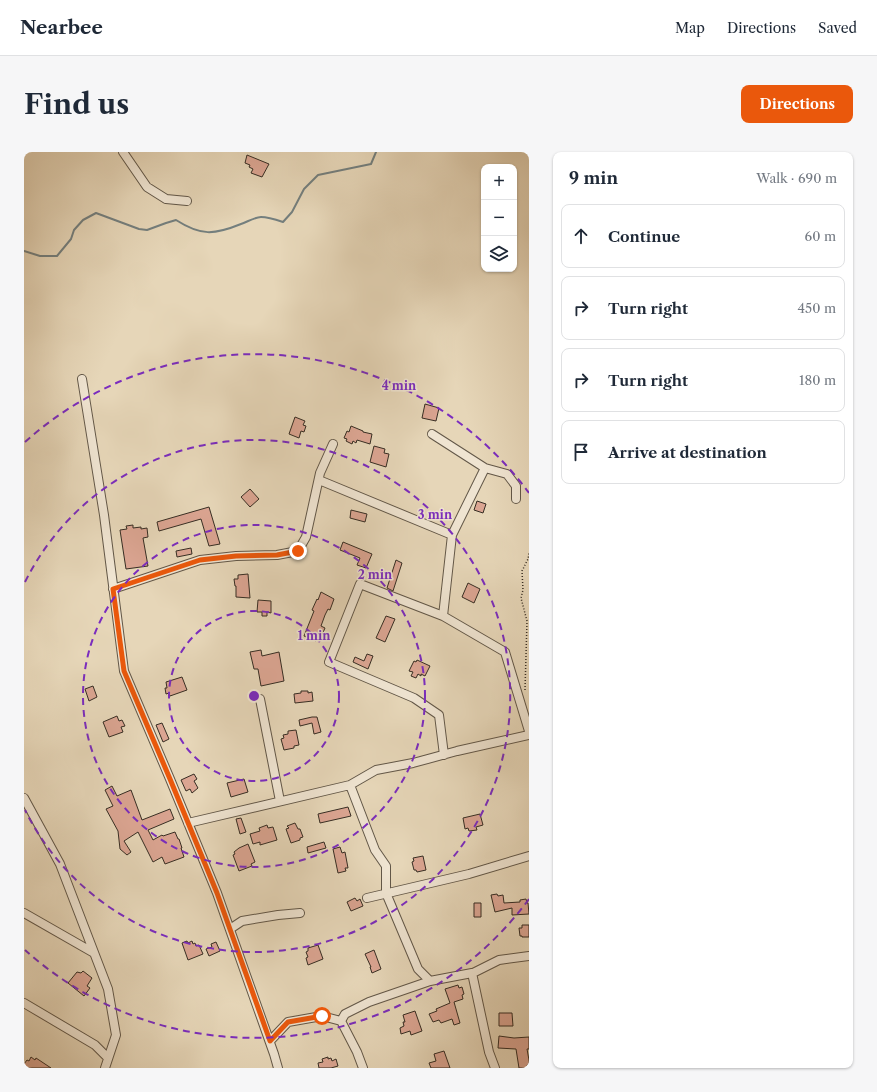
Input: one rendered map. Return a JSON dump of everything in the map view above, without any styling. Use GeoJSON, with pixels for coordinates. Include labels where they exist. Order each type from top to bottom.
{"type":"FeatureCollection","features":[{"type":"Feature","properties":{"kind":"street"},"geometry":{"type":"LineString","coordinates":[[123,152],[147,187],[166,199],[187,201]]}},
{"type":"Feature","properties":{"kind":"street"},"geometry":{"type":"LineString","coordinates":[[82,380],[104,515],[124,671],[217,893],[270,1041],[278,1068]]}},
{"type":"Feature","properties":{"kind":"street"},"geometry":{"type":"LineString","coordinates":[[432,434],[485,468],[507,474],[516,486],[516,499]]}},
{"type":"Feature","properties":{"kind":"street"},"geometry":{"type":"LineString","coordinates":[[113,589],[200,560],[236,556],[277,555],[298,551],[306,537],[320,473],[333,444]]}},
{"type":"Feature","properties":{"kind":"street"},"geometry":{"type":"LineString","coordinates":[[444,616],[452,535],[485,468]]}},
{"type":"Feature","properties":{"kind":"street"},"geometry":{"type":"LineString","coordinates":[[319,480],[452,535]]}},
{"type":"Feature","properties":{"kind":"street"},"geometry":{"type":"LineString","coordinates":[[444,755],[439,715],[414,698],[329,662],[360,584],[444,616],[505,652],[529,731]]}},
{"type":"Feature","properties":{"kind":"street"},"geometry":{"type":"LineString","coordinates":[[260,699],[280,801]]}},
{"type":"Feature","properties":{"kind":"street"},"geometry":{"type":"LineString","coordinates":[[188,823],[350,785],[376,770],[413,763],[529,735]]}},
{"type":"Feature","properties":{"kind":"street"},"geometry":{"type":"LineString","coordinates":[[350,785],[375,850],[386,866],[386,893],[418,969],[430,981]]}},
{"type":"Feature","properties":{"kind":"street"},"geometry":{"type":"LineString","coordinates":[[24,798],[60,864],[108,989],[116,1035],[105,1068]]}},
{"type":"Feature","properties":{"kind":"street"},"geometry":{"type":"LineString","coordinates":[[367,898],[469,874],[529,856]]}},
{"type":"Feature","properties":{"kind":"street"},"geometry":{"type":"LineString","coordinates":[[24,913],[94,953]]}},
{"type":"Feature","properties":{"kind":"street"},"geometry":{"type":"LineString","coordinates":[[230,929],[242,921],[300,913]]}},
{"type":"Feature","properties":{"kind":"street"},"geometry":{"type":"LineString","coordinates":[[341,1021],[345,1014],[369,1002],[430,981],[470,974],[500,960],[529,956]]}},
{"type":"Feature","properties":{"kind":"street"},"geometry":{"type":"LineString","coordinates":[[470,974],[472,973],[489,1052],[495,1068]]}},
{"type":"Feature","properties":{"kind":"street"},"geometry":{"type":"LineString","coordinates":[[24,1003],[95,1045],[108,1058]]}},
{"type":"Feature","properties":{"kind":"street"},"geometry":{"type":"LineString","coordinates":[[270,1041],[288,1022],[322,1016],[341,1021],[357,1052],[363,1068]]}},
{"type":"Feature","properties":{"kind":"path"},"geometry":{"type":"LineString","coordinates":[[525,695],[527,621],[521,598],[522,571],[528,560],[529,552]]}},
{"type":"Feature","properties":{"kind":"building"},"geometry":{"type":"Polygon","coordinates":[[[247,155],[269,164],[262,177],[251,173],[253,169],[249,167],[250,165],[245,163],[247,155]]]}},
{"type":"Feature","properties":{"kind":"building"},"geometry":{"type":"Polygon","coordinates":[[[425,404],[439,408],[436,421],[422,418],[425,404]]]}},
{"type":"Feature","properties":{"kind":"building"},"geometry":{"type":"Polygon","coordinates":[[[295,417],[305,421],[303,425],[306,426],[304,432],[301,431],[299,438],[289,434],[295,417]]]}},
{"type":"Feature","properties":{"kind":"building"},"geometry":{"type":"Polygon","coordinates":[[[351,426],[363,432],[372,434],[370,444],[357,440],[356,443],[353,441],[352,444],[346,441],[347,439],[344,438],[347,431],[349,432],[351,426]]]}},
{"type":"Feature","properties":{"kind":"building"},"geometry":{"type":"Polygon","coordinates":[[[374,446],[385,449],[384,453],[389,454],[386,467],[370,462],[374,446]]]}},
{"type":"Feature","properties":{"kind":"building"},"geometry":{"type":"Polygon","coordinates":[[[250,489],[259,499],[250,507],[241,497],[250,489]]]}},
{"type":"Feature","properties":{"kind":"building"},"geometry":{"type":"Polygon","coordinates":[[[477,501],[486,504],[483,513],[474,510],[477,501]]]}},
{"type":"Feature","properties":{"kind":"building"},"geometry":{"type":"Polygon","coordinates":[[[209,507],[220,544],[209,546],[201,519],[159,531],[157,522],[209,507]]]}},
{"type":"Feature","properties":{"kind":"building"},"geometry":{"type":"Polygon","coordinates":[[[351,510],[367,514],[365,522],[350,518],[351,510]]]}},
{"type":"Feature","properties":{"kind":"building"},"geometry":{"type":"Polygon","coordinates":[[[133,525],[133,528],[147,528],[148,537],[143,538],[148,566],[126,569],[120,530],[127,529],[126,526],[133,525]]]}},
{"type":"Feature","properties":{"kind":"building"},"geometry":{"type":"Polygon","coordinates":[[[343,542],[372,554],[366,568],[357,565],[360,558],[340,550],[343,542]]]}},
{"type":"Feature","properties":{"kind":"building"},"geometry":{"type":"Polygon","coordinates":[[[191,548],[192,554],[177,557],[176,551],[191,548]]]}},
{"type":"Feature","properties":{"kind":"building"},"geometry":{"type":"Polygon","coordinates":[[[396,560],[402,563],[393,591],[387,588],[396,560]]]}},
{"type":"Feature","properties":{"kind":"building"},"geometry":{"type":"Polygon","coordinates":[[[248,574],[250,598],[236,597],[236,586],[234,579],[238,579],[238,575],[248,574]]]}},
{"type":"Feature","properties":{"kind":"building"},"geometry":{"type":"Polygon","coordinates":[[[468,583],[480,589],[474,603],[462,597],[468,583]]]}},
{"type":"Feature","properties":{"kind":"building"},"geometry":{"type":"Polygon","coordinates":[[[321,592],[334,599],[321,626],[325,628],[322,635],[318,634],[316,641],[304,636],[314,611],[312,610],[321,592]]]}},
{"type":"Feature","properties":{"kind":"building"},"geometry":{"type":"Polygon","coordinates":[[[258,600],[271,601],[271,613],[267,612],[267,616],[262,616],[262,612],[257,612],[258,600]]]}},
{"type":"Feature","properties":{"kind":"building"},"geometry":{"type":"Polygon","coordinates":[[[386,616],[395,619],[385,642],[376,638],[386,616]]]}},
{"type":"Feature","properties":{"kind":"building"},"geometry":{"type":"Polygon","coordinates":[[[261,650],[262,656],[279,652],[284,681],[261,686],[258,669],[254,669],[250,652],[261,650]]]}},
{"type":"Feature","properties":{"kind":"building"},"geometry":{"type":"Polygon","coordinates":[[[367,654],[373,656],[368,669],[353,662],[355,657],[364,661],[367,654]]]}},
{"type":"Feature","properties":{"kind":"building"},"geometry":{"type":"Polygon","coordinates":[[[417,660],[430,666],[425,676],[418,674],[416,678],[411,676],[413,672],[409,671],[414,661],[416,662],[417,660]]]}},
{"type":"Feature","properties":{"kind":"building"},"geometry":{"type":"Polygon","coordinates":[[[182,677],[187,690],[170,696],[169,693],[166,694],[166,682],[182,677]]]}},
{"type":"Feature","properties":{"kind":"building"},"geometry":{"type":"Polygon","coordinates":[[[93,686],[97,697],[89,701],[85,689],[93,686]]]}},
{"type":"Feature","properties":{"kind":"building"},"geometry":{"type":"Polygon","coordinates":[[[301,691],[308,691],[308,693],[312,692],[313,701],[295,703],[294,694],[301,693],[301,691]]]}},
{"type":"Feature","properties":{"kind":"building"},"geometry":{"type":"Polygon","coordinates":[[[117,716],[119,721],[122,720],[125,726],[121,727],[123,732],[109,737],[103,722],[117,716]]]}},
{"type":"Feature","properties":{"kind":"building"},"geometry":{"type":"Polygon","coordinates":[[[317,717],[321,732],[314,734],[312,723],[300,726],[299,720],[317,717]]]}},
{"type":"Feature","properties":{"kind":"building"},"geometry":{"type":"Polygon","coordinates":[[[162,723],[169,739],[163,742],[156,725],[162,723]]]}},
{"type":"Feature","properties":{"kind":"building"},"geometry":{"type":"Polygon","coordinates":[[[296,730],[299,745],[294,746],[294,748],[284,750],[281,739],[284,738],[283,735],[288,734],[288,731],[296,730]]]}},
{"type":"Feature","properties":{"kind":"building"},"geometry":{"type":"Polygon","coordinates":[[[194,774],[197,779],[194,781],[198,788],[192,793],[190,789],[186,791],[181,780],[194,774]]]}},
{"type":"Feature","properties":{"kind":"building"},"geometry":{"type":"Polygon","coordinates":[[[244,779],[248,792],[231,797],[227,783],[244,779]]]}},
{"type":"Feature","properties":{"kind":"building"},"geometry":{"type":"Polygon","coordinates":[[[112,786],[117,796],[131,790],[142,820],[170,809],[174,819],[148,830],[153,840],[162,835],[175,832],[179,839],[184,857],[165,864],[162,857],[153,862],[138,832],[124,841],[131,852],[127,855],[120,849],[118,831],[106,809],[113,806],[105,790],[112,786]]]}},
{"type":"Feature","properties":{"kind":"building"},"geometry":{"type":"Polygon","coordinates":[[[348,807],[351,816],[320,823],[318,814],[348,807]]]}},
{"type":"Feature","properties":{"kind":"building"},"geometry":{"type":"Polygon","coordinates":[[[480,814],[483,825],[476,827],[477,830],[469,831],[468,828],[465,829],[463,818],[480,814]]]}},
{"type":"Feature","properties":{"kind":"building"},"geometry":{"type":"Polygon","coordinates":[[[241,818],[246,832],[240,834],[236,819],[241,818]]]}},
{"type":"Feature","properties":{"kind":"building"},"geometry":{"type":"Polygon","coordinates":[[[295,823],[298,829],[300,829],[303,837],[300,838],[300,840],[291,843],[286,829],[289,828],[287,826],[295,823]]]}},
{"type":"Feature","properties":{"kind":"building"},"geometry":{"type":"Polygon","coordinates":[[[267,825],[268,828],[273,827],[277,840],[260,845],[260,842],[253,844],[250,834],[260,831],[259,828],[267,825]]]}},
{"type":"Feature","properties":{"kind":"building"},"geometry":{"type":"Polygon","coordinates":[[[324,842],[326,848],[308,853],[307,847],[324,842]]]}},
{"type":"Feature","properties":{"kind":"building"},"geometry":{"type":"Polygon","coordinates":[[[248,844],[255,862],[251,864],[252,866],[239,871],[233,855],[235,854],[234,852],[248,844]]]}},
{"type":"Feature","properties":{"kind":"building"},"geometry":{"type":"Polygon","coordinates":[[[340,847],[342,853],[345,852],[348,868],[345,868],[346,871],[338,873],[333,849],[340,847]]]}},
{"type":"Feature","properties":{"kind":"building"},"geometry":{"type":"Polygon","coordinates":[[[423,856],[426,870],[417,872],[414,870],[412,862],[414,861],[413,858],[423,856]]]}},
{"type":"Feature","properties":{"kind":"building"},"geometry":{"type":"Polygon","coordinates":[[[497,894],[498,896],[503,895],[504,903],[520,902],[520,900],[526,899],[529,914],[512,915],[512,908],[495,912],[491,895],[497,894]]]}},
{"type":"Feature","properties":{"kind":"building"},"geometry":{"type":"Polygon","coordinates":[[[355,898],[357,901],[360,899],[363,906],[351,911],[347,902],[355,898]]]}},
{"type":"Feature","properties":{"kind":"building"},"geometry":{"type":"Polygon","coordinates":[[[474,903],[481,903],[481,917],[474,917],[474,903]]]}},
{"type":"Feature","properties":{"kind":"building"},"geometry":{"type":"Polygon","coordinates":[[[522,925],[529,925],[529,937],[520,936],[519,928],[522,928],[522,925]]]}},
{"type":"Feature","properties":{"kind":"building"},"geometry":{"type":"Polygon","coordinates":[[[187,941],[188,943],[192,941],[196,946],[199,945],[203,954],[188,960],[182,943],[187,941]]]}},
{"type":"Feature","properties":{"kind":"building"},"geometry":{"type":"Polygon","coordinates":[[[216,942],[220,951],[209,956],[206,949],[212,947],[211,944],[216,942]]]}},
{"type":"Feature","properties":{"kind":"building"},"geometry":{"type":"Polygon","coordinates":[[[318,945],[323,959],[308,965],[306,958],[308,957],[306,952],[308,951],[308,948],[318,945]]]}},
{"type":"Feature","properties":{"kind":"building"},"geometry":{"type":"Polygon","coordinates":[[[374,950],[381,969],[372,973],[365,954],[374,950]]]}},
{"type":"Feature","properties":{"kind":"building"},"geometry":{"type":"Polygon","coordinates":[[[83,971],[92,978],[87,986],[90,988],[84,996],[68,983],[77,972],[81,973],[83,971]]]}},
{"type":"Feature","properties":{"kind":"building"},"geometry":{"type":"Polygon","coordinates":[[[458,985],[459,988],[462,987],[464,994],[462,995],[463,999],[454,1002],[460,1023],[454,1025],[452,1019],[441,1023],[439,1020],[433,1022],[429,1014],[450,1003],[445,989],[458,985]]]}},
{"type":"Feature","properties":{"kind":"building"},"geometry":{"type":"Polygon","coordinates":[[[415,1011],[422,1031],[411,1035],[410,1031],[401,1034],[400,1028],[404,1026],[403,1022],[405,1022],[403,1015],[415,1011]]]}},
{"type":"Feature","properties":{"kind":"building"},"geometry":{"type":"Polygon","coordinates":[[[499,1013],[512,1013],[513,1026],[499,1026],[499,1013]]]}},
{"type":"Feature","properties":{"kind":"building"},"geometry":{"type":"Polygon","coordinates":[[[499,1036],[514,1038],[529,1037],[529,1049],[527,1049],[529,1060],[529,1064],[527,1065],[528,1068],[519,1068],[516,1049],[498,1048],[499,1036]]]}},
{"type":"Feature","properties":{"kind":"building"},"geometry":{"type":"Polygon","coordinates":[[[444,1051],[450,1068],[431,1068],[429,1063],[436,1061],[434,1054],[444,1051]]]}},
{"type":"Feature","properties":{"kind":"building"},"geometry":{"type":"Polygon","coordinates":[[[31,1057],[35,1060],[36,1058],[51,1068],[28,1068],[24,1064],[27,1060],[29,1061],[31,1057]]]}},
{"type":"Feature","properties":{"kind":"building"},"geometry":{"type":"Polygon","coordinates":[[[328,1057],[328,1059],[331,1058],[332,1061],[336,1059],[338,1066],[331,1068],[319,1068],[318,1063],[323,1062],[322,1059],[328,1057]]]}},
{"type":"Feature","properties":{"kind":"waterway"},"geometry":{"type":"LineString","coordinates":[[24,251],[40,256],[57,256],[71,239],[74,230],[83,220],[96,213],[139,229],[147,230],[176,220],[193,229],[208,232],[231,228],[259,217],[283,222],[292,212],[304,189],[318,175],[371,164],[376,152]]}},
{"type":"Feature","properties":{"kind":"route"},"geometry":{"type":"LineString","coordinates":[[298,551],[277,555],[236,556],[200,560],[113,589],[124,671],[217,893],[270,1041],[288,1022],[322,1016]]}}]}
